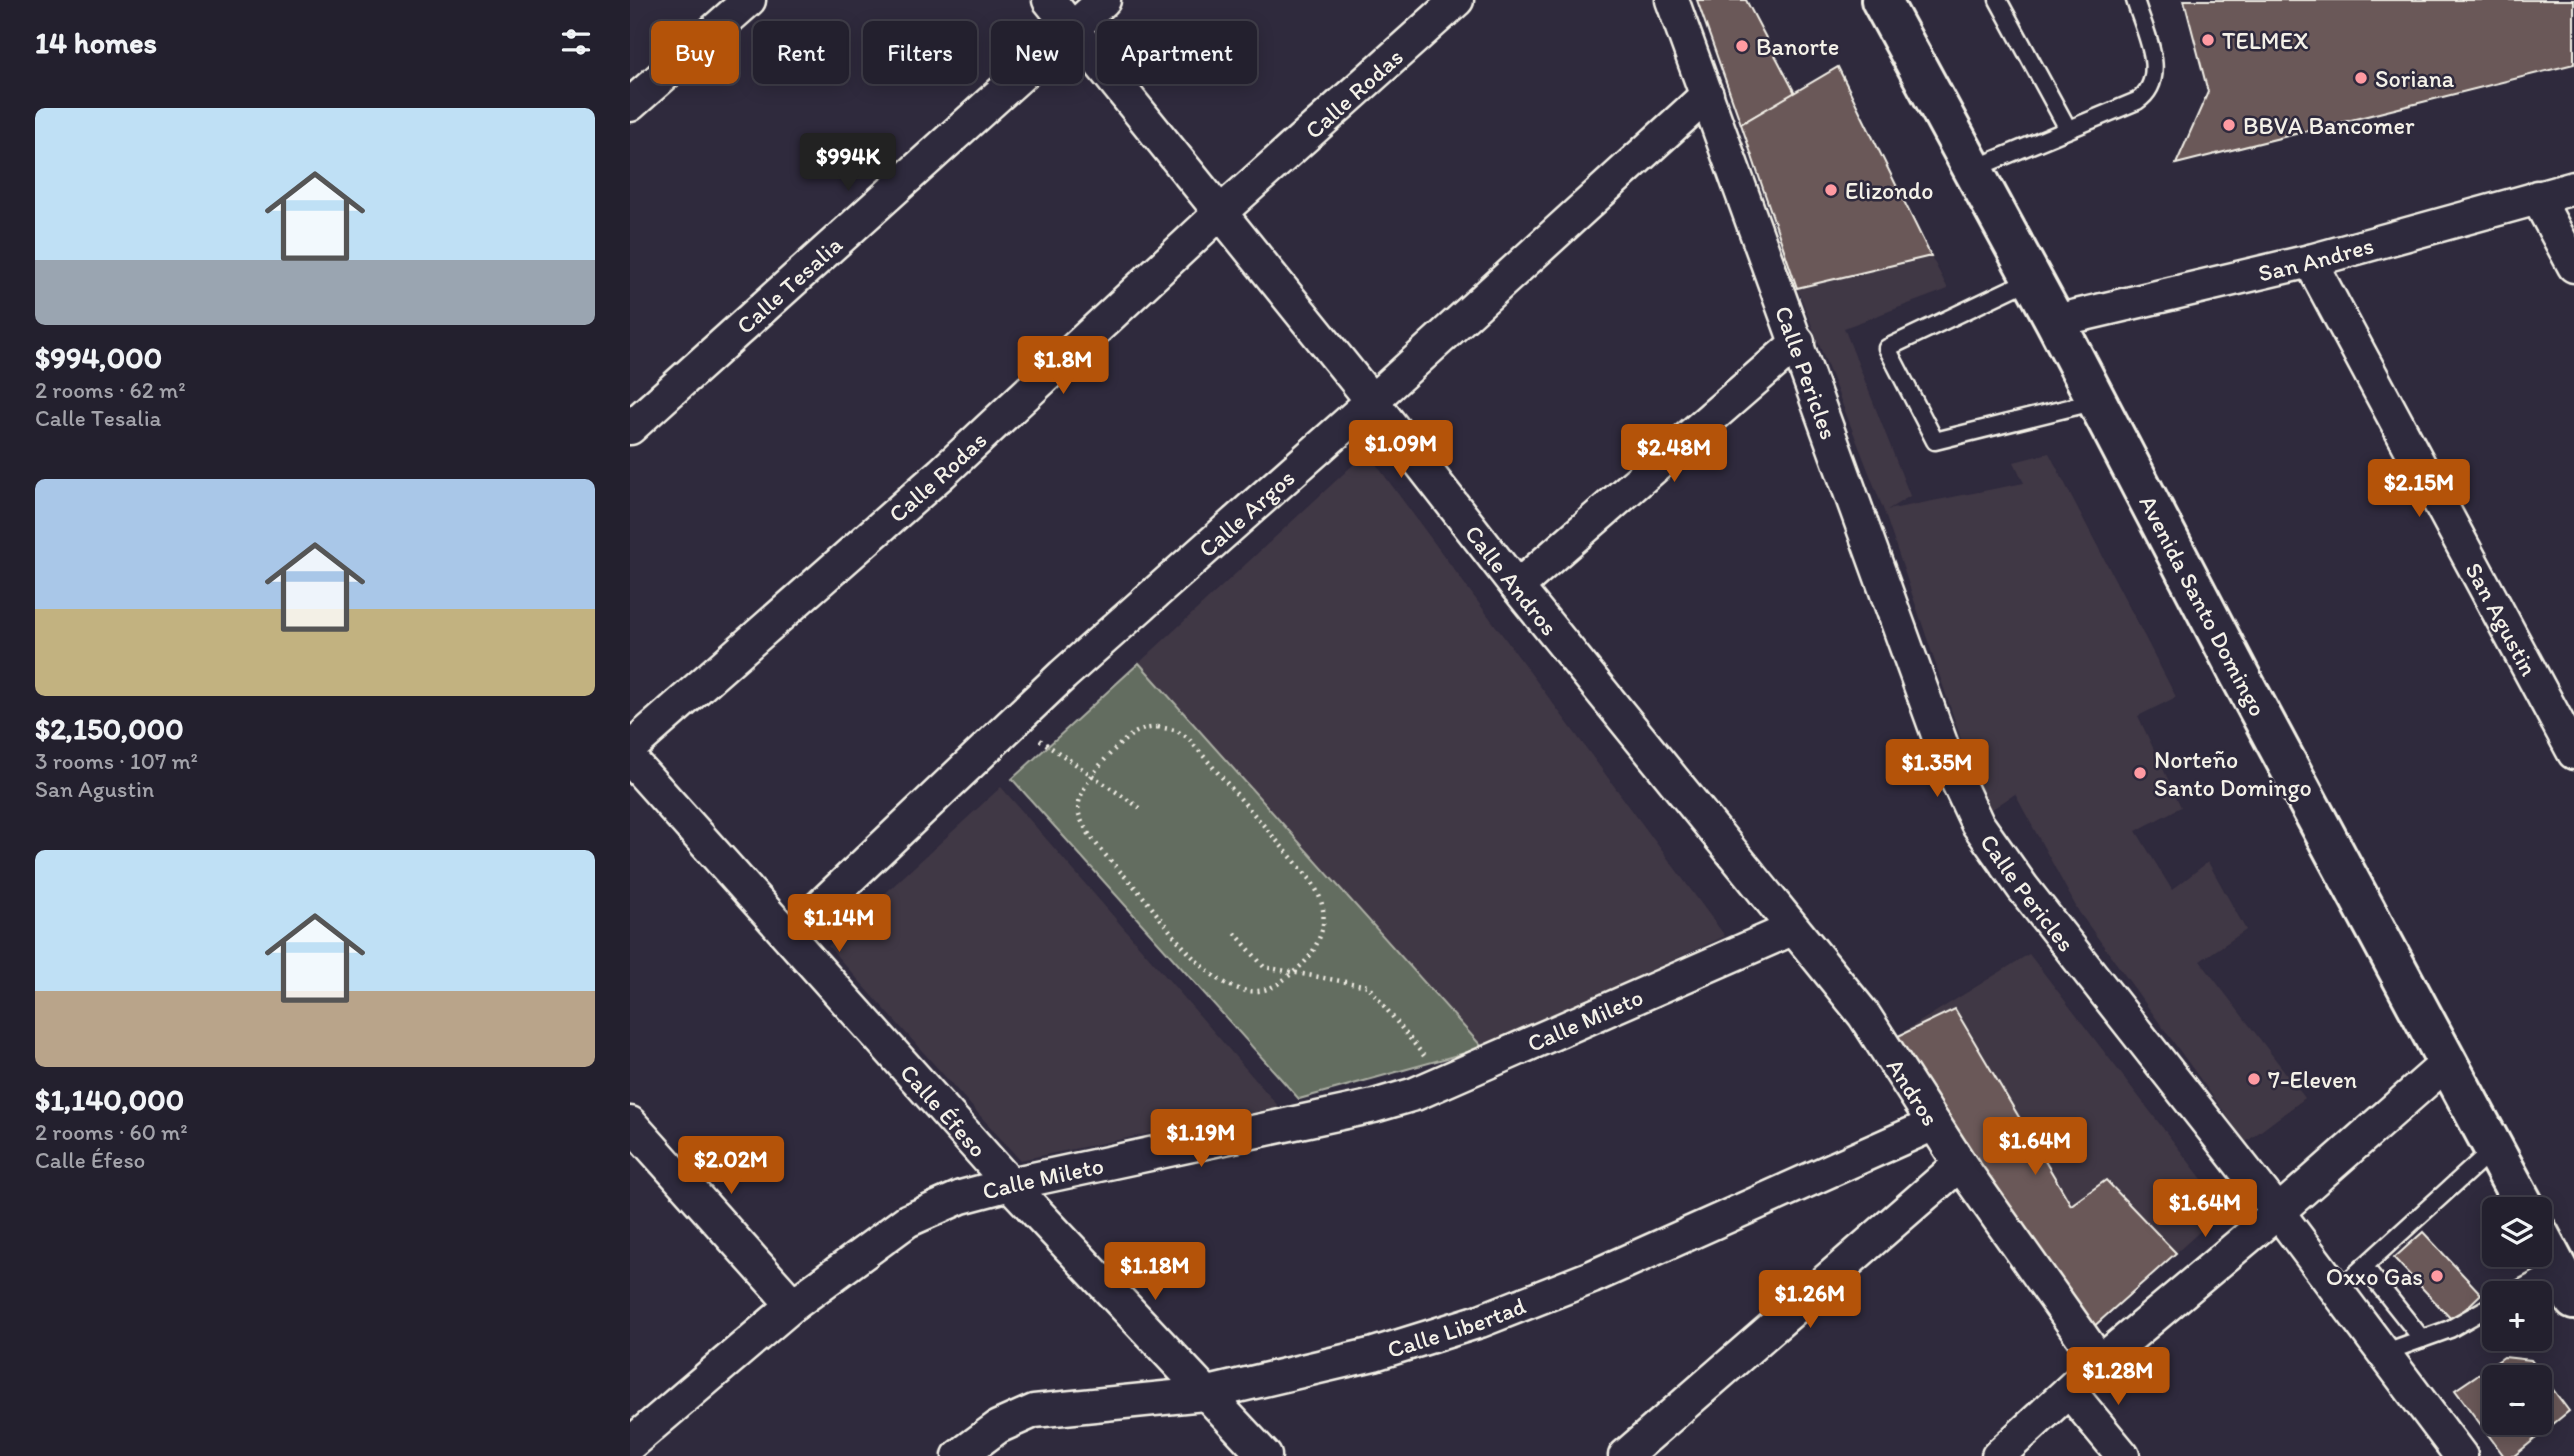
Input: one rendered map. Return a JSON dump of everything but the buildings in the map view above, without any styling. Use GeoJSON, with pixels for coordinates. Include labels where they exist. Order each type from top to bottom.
{"type":"FeatureCollection","features":[{"type":"Feature","properties":{"kind":"main road","name":"Avenida Santo Domingo"},"geometry":{"type":"LineString","coordinates":[[1881,0],[2055,321],[2238,672],[2520,1197]]}},
{"type":"Feature","properties":{"kind":"main road"},"geometry":{"type":"LineString","coordinates":[[2552,1252],[2569,1276]]}},
{"type":"Feature","properties":{"kind":"street"},"geometry":{"type":"LineString","coordinates":[[630,105],[749,0]]}},
{"type":"Feature","properties":{"kind":"street","name":"Calle Andros"},"geometry":{"type":"LineString","coordinates":[[1049,0],[1066,21]]}},
{"type":"Feature","properties":{"kind":"street","name":"Calle Tesalia"},"geometry":{"type":"LineString","coordinates":[[1081,21],[1104,0]]}},
{"type":"Feature","properties":{"kind":"street","name":"Calle Rodas"},"geometry":{"type":"LineString","coordinates":[[630,748],[942,473],[1221,212],[1457,0]]}},
{"type":"Feature","properties":{"kind":"street","name":"Calle Pericles"},"geometry":{"type":"LineString","coordinates":[[1672,0],[1946,757],[1977,823],[2024,888],[2278,1212],[2458,1455]]}},
{"type":"Feature","properties":{"kind":"street","name":"Calle Andros"},"geometry":{"type":"LineString","coordinates":[[1083,43],[1792,929]]}},
{"type":"Feature","properties":{"kind":"street","name":"Calle Tesalia"},"geometry":{"type":"LineString","coordinates":[[630,428],[1011,84]]}},
{"type":"Feature","properties":{"kind":"street","name":"Calle Argos"},"geometry":{"type":"LineString","coordinates":[[789,936],[1063,675],[1372,401],[1707,95]]}},
{"type":"Feature","properties":{"kind":"street","name":"San Andres"},"geometry":{"type":"LineString","coordinates":[[2055,321],[2310,261],[2574,188]]}},
{"type":"Feature","properties":{"kind":"street"},"geometry":{"type":"LineString","coordinates":[[2537,197],[2574,266]]}},
{"type":"Feature","properties":{"kind":"street","name":"San Agustin"},"geometry":{"type":"LineString","coordinates":[[2310,261],[2574,753]]}},
{"type":"Feature","properties":{"kind":"street"},"geometry":{"type":"LineString","coordinates":[[1517,587],[1798,342]]}},
{"type":"Feature","properties":{"kind":"street","name":"Calle Éfeso"},"geometry":{"type":"LineString","coordinates":[[630,759],[1010,1184],[1265,1456]]}},
{"type":"Feature","properties":{"kind":"street","name":"Calle Mileto"},"geometry":{"type":"LineString","coordinates":[[630,1444],[793,1305],[907,1220],[961,1197],[1010,1184],[1374,1106],[1415,1094],[1792,929]]}},
{"type":"Feature","properties":{"kind":"street","name":"Andros"},"geometry":{"type":"LineString","coordinates":[[1792,929],[1864,1015],[1960,1164],[2100,1362]]}},
{"type":"Feature","properties":{"kind":"street"},"geometry":{"type":"LineString","coordinates":[[1998,1456],[2100,1362],[2278,1212],[2448,1062]]}},
{"type":"Feature","properties":{"kind":"street"},"geometry":{"type":"LineString","coordinates":[[630,1123],[793,1305]]}},
{"type":"Feature","properties":{"kind":"street","name":"Calle Libertad"},"geometry":{"type":"LineString","coordinates":[[959,1456],[998,1427],[1034,1411],[1204,1394],[1374,1354],[1480,1321],[1592,1277],[1934,1124]]}},
{"type":"Feature","properties":{"kind":"street"},"geometry":{"type":"LineString","coordinates":[[1625,1456],[1960,1164]]}},
{"type":"Feature","properties":{"kind":"street"},"geometry":{"type":"LineString","coordinates":[[2070,1392],[2123,1456]]}},
{"type":"Feature","properties":{"kind":"lane"},"geometry":{"type":"LineString","coordinates":[[1998,0],[2068,128]]}},
{"type":"Feature","properties":{"kind":"lane"},"geometry":{"type":"LineString","coordinates":[[1971,170],[2137,101],[2150,91],[2155,70],[2135,0]]}},
{"type":"Feature","properties":{"kind":"lane"},"geometry":{"type":"LineString","coordinates":[[2032,279],[1887,348],[1935,441],[2097,401]]}},
{"type":"Feature","properties":{"kind":"lane"},"geometry":{"type":"LineString","coordinates":[[2337,1292],[2494,1148]]}},
{"type":"Feature","properties":{"kind":"lane"},"geometry":{"type":"LineString","coordinates":[[2364,1266],[2422,1339]]}},
{"type":"Feature","properties":{"kind":"lane"},"geometry":{"type":"LineString","coordinates":[[2552,1281],[2569,1276]]}},
{"type":"Feature","properties":{"kind":"lane"},"geometry":{"type":"LineString","coordinates":[[2383,1353],[2450,1329],[2482,1311]]}},
{"type":"Feature","properties":{"kind":"path"},"geometry":{"type":"LineString","coordinates":[[1014,722],[1140,808]]}},
{"type":"Feature","properties":{"kind":"path"},"geometry":{"type":"LineString","coordinates":[[1143,729],[1175,730],[1186,737],[1310,879],[1322,897],[1325,912],[1323,932],[1310,956],[1292,974],[1264,989],[1238,990],[1208,974],[1094,839],[1083,822],[1078,801],[1092,776],[1130,736],[1143,729]]}},
{"type":"Feature","properties":{"kind":"path"},"geometry":{"type":"LineString","coordinates":[[1235,933],[1264,967],[1368,986],[1444,1081]]}},
{"type":"Feature","properties":{"kind":"shaded area"},"geometry":{"type":"Polygon","coordinates":[[[1931,256],[1948,289],[1844,328],[1910,496],[1887,510],[2024,483],[2014,462],[2049,453],[2176,697],[2138,716],[2181,807],[2136,831],[2172,890],[2208,862],[2246,930],[2200,961],[2305,1098],[2246,1142],[2079,912],[2015,794],[1986,813],[1884,511],[1797,288],[1931,256]]]}},
{"type":"Feature","properties":{"kind":"shaded area"},"geometry":{"type":"Polygon","coordinates":[[[1367,452],[1725,936],[1483,1048],[1139,663],[1367,452]]]}},
{"type":"Feature","properties":{"kind":"shaded area"},"geometry":{"type":"Polygon","coordinates":[[[1001,787],[1279,1107],[1020,1160],[828,946],[1001,787]]]}},
{"type":"Feature","properties":{"kind":"shaded area"},"geometry":{"type":"Polygon","coordinates":[[[2029,954],[2225,1209],[2091,1329],[1892,1039],[2029,954]]]}},
{"type":"Feature","properties":{"kind":"green space"},"geometry":{"type":"Polygon","coordinates":[[[1139,663],[1483,1048],[1299,1099],[1012,779],[1139,663]]]}},
{"type":"Feature","properties":{"kind":"place","name":"TELMEX"},"geometry":{"type":"Point","coordinates":[2208,40]}},
{"type":"Feature","properties":{"kind":"place","name":"Banorte"},"geometry":{"type":"Point","coordinates":[1742,46]}},
{"type":"Feature","properties":{"kind":"place","name":"Soriana"},"geometry":{"type":"Point","coordinates":[2361,78]}},
{"type":"Feature","properties":{"kind":"place","name":"BBVA Bancomer"},"geometry":{"type":"Point","coordinates":[2229,125]}},
{"type":"Feature","properties":{"kind":"place","name":"Elizondo"},"geometry":{"type":"Point","coordinates":[1831,190]}},
{"type":"Feature","properties":{"kind":"place","name":"Norteño Santo Domingo"},"geometry":{"type":"Point","coordinates":[2140,773]}},
{"type":"Feature","properties":{"kind":"place","name":"7-Eleven"},"geometry":{"type":"Point","coordinates":[2254,1079]}},
{"type":"Feature","properties":{"kind":"place","name":"Oxxo Gas"},"geometry":{"type":"Point","coordinates":[2437,1276]}}]}
